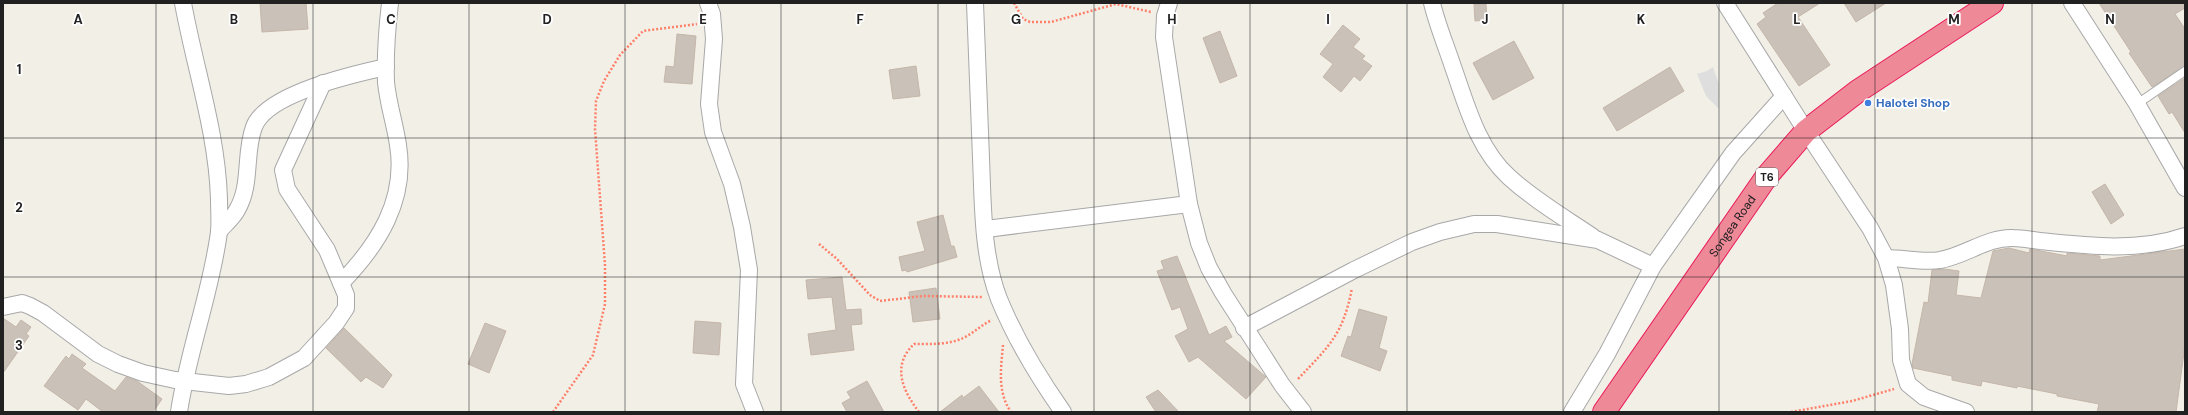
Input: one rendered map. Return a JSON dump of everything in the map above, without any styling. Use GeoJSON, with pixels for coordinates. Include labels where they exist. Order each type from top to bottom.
{"type":"FeatureCollection","features":[{"type":"Feature","properties":{"kind":"highway","name":"Songea Road"},"geometry":{"type":"LineString","coordinates":[[1604,412],[1767,176],[1806,131],[1858,91],[1992,3]]}},
{"type":"Feature","properties":{"kind":"street"},"geometry":{"type":"LineString","coordinates":[[178,412],[183,381],[210,276],[219,231],[218,180],[212,134],[183,3]]}},
{"type":"Feature","properties":{"kind":"street"},"geometry":{"type":"LineString","coordinates":[[341,283],[372,250],[383,229],[400,182],[401,166],[386,83],[390,3]]}},
{"type":"Feature","properties":{"kind":"street"},"geometry":{"type":"LineString","coordinates":[[708,3],[713,22],[714,39],[709,104],[713,132],[732,184],[746,256],[749,303],[744,384],[755,412]]}},
{"type":"Feature","properties":{"kind":"street"},"geometry":{"type":"LineString","coordinates":[[975,3],[987,251],[999,298],[1051,394],[1063,412]]}},
{"type":"Feature","properties":{"kind":"street"},"geometry":{"type":"LineString","coordinates":[[1432,3],[1466,106],[1482,141],[1493,159],[1508,176],[1534,197],[1598,240],[1653,266]]}},
{"type":"Feature","properties":{"kind":"street"},"geometry":{"type":"LineString","coordinates":[[1725,3],[1806,131],[1870,228],[1886,258],[1894,286],[1900,329],[1901,360],[1908,384],[1924,397],[1966,412]]}},
{"type":"Feature","properties":{"kind":"street"},"geometry":{"type":"LineString","coordinates":[[2072,3],[2137,104],[2185,188]]}},
{"type":"Feature","properties":{"kind":"street"},"geometry":{"type":"LineString","coordinates":[[1167,9],[1164,37],[1189,204],[1199,243],[1209,268],[1244,328],[1303,412]]}},
{"type":"Feature","properties":{"kind":"street"},"geometry":{"type":"LineString","coordinates":[[219,231],[237,211],[240,204],[244,189],[250,142],[254,126],[269,108],[323,84],[386,67]]}},
{"type":"Feature","properties":{"kind":"street"},"geometry":{"type":"LineString","coordinates":[[3,308],[22,303],[30,306],[43,313],[98,354],[118,364],[143,373],[183,381],[229,386],[246,384],[269,377],[292,366],[304,358],[336,323],[346,308],[346,295],[327,250],[287,189],[283,170],[323,84]]}},
{"type":"Feature","properties":{"kind":"street"},"geometry":{"type":"LineString","coordinates":[[1572,412],[1606,354],[1653,266],[1733,153],[1784,96]]}},
{"type":"Feature","properties":{"kind":"street"},"geometry":{"type":"LineString","coordinates":[[986,229],[1189,204]]}},
{"type":"Feature","properties":{"kind":"street"},"geometry":{"type":"LineString","coordinates":[[1244,328],[1354,270],[1412,242],[1440,232],[1474,224],[1497,224],[1598,240]]}},
{"type":"Feature","properties":{"kind":"street"},"geometry":{"type":"LineString","coordinates":[[1886,258],[1904,258],[1929,261],[1941,260],[1987,243],[2012,238],[2098,247],[2148,244],[2185,236]]}},
{"type":"Feature","properties":{"kind":"lane"},"geometry":{"type":"LineString","coordinates":[[2137,104],[2185,70]]}},
{"type":"Feature","properties":{"kind":"path"},"geometry":{"type":"LineString","coordinates":[[1014,3],[1022,18],[1030,22],[1051,22],[1116,4],[1167,9]]}},
{"type":"Feature","properties":{"kind":"path"},"geometry":{"type":"LineString","coordinates":[[553,412],[593,355],[605,304],[605,265],[595,129],[596,101],[604,81],[620,55],[643,31],[713,22]]}},
{"type":"Feature","properties":{"kind":"path"},"geometry":{"type":"LineString","coordinates":[[819,244],[837,259],[859,285],[880,301],[923,296],[999,298]]}},
{"type":"Feature","properties":{"kind":"path"},"geometry":{"type":"LineString","coordinates":[[1287,391],[1326,350],[1340,329],[1352,290],[1354,270]]}},
{"type":"Feature","properties":{"kind":"path"},"geometry":{"type":"LineString","coordinates":[[919,412],[907,396],[901,381],[900,369],[908,350],[914,344],[949,343],[963,339],[983,324],[1009,318],[1004,341],[1001,367],[1002,392],[1011,412]]}},
{"type":"Feature","properties":{"kind":"path"},"geometry":{"type":"LineString","coordinates":[[1791,412],[1852,401],[1908,384]]}},
{"type":"Feature","properties":{"kind":"shaded area"},"geometry":{"type":"Polygon","coordinates":[[[1713,67],[1719,84],[1719,109],[1706,96],[1697,74],[1707,71],[1713,67]]]}},
{"type":"Feature","properties":{"kind":"building"},"geometry":{"type":"Polygon","coordinates":[[[260,3],[306,3],[308,29],[262,32],[260,3]]]}},
{"type":"Feature","properties":{"kind":"building"},"geometry":{"type":"Polygon","coordinates":[[[1778,3],[1820,3],[1798,17],[1830,65],[1799,86],[1757,24],[1766,17],[1763,13],[1778,3]]]}},
{"type":"Feature","properties":{"kind":"building"},"geometry":{"type":"Polygon","coordinates":[[[1844,3],[1886,3],[1856,22],[1844,3]]]}},
{"type":"Feature","properties":{"kind":"building"},"geometry":{"type":"Polygon","coordinates":[[[2099,3],[2185,3],[2185,8],[2175,14],[2185,29],[2185,66],[2152,87],[2129,53],[2131,52],[2099,3]]]}},
{"type":"Feature","properties":{"kind":"building"},"geometry":{"type":"Polygon","coordinates":[[[1474,4],[1486,4],[1487,20],[1475,21],[1474,4]]]}},
{"type":"Feature","properties":{"kind":"building"},"geometry":{"type":"Polygon","coordinates":[[[1343,25],[1360,39],[1353,47],[1365,56],[1362,59],[1372,66],[1360,81],[1354,76],[1341,92],[1323,77],[1333,64],[1320,54],[1343,25]]]}},
{"type":"Feature","properties":{"kind":"building"},"geometry":{"type":"Polygon","coordinates":[[[1220,31],[1237,76],[1220,83],[1203,38],[1220,31]]]}},
{"type":"Feature","properties":{"kind":"building"},"geometry":{"type":"Polygon","coordinates":[[[677,34],[696,36],[692,84],[664,82],[666,66],[674,67],[677,34]]]}},
{"type":"Feature","properties":{"kind":"building"},"geometry":{"type":"Polygon","coordinates":[[[1514,41],[1534,78],[1493,100],[1473,63],[1514,41]]]}},
{"type":"Feature","properties":{"kind":"building"},"geometry":{"type":"Polygon","coordinates":[[[916,66],[920,96],[893,99],[889,70],[916,66]]]}},
{"type":"Feature","properties":{"kind":"building"},"geometry":{"type":"Polygon","coordinates":[[[1670,67],[1684,91],[1617,131],[1603,108],[1670,67]]]}},
{"type":"Feature","properties":{"kind":"building"},"geometry":{"type":"Polygon","coordinates":[[[2185,78],[2185,133],[2172,112],[2169,114],[2158,96],[2185,78]]]}},
{"type":"Feature","properties":{"kind":"building"},"geometry":{"type":"Polygon","coordinates":[[[2105,184],[2124,215],[2111,224],[2092,192],[2105,184]]]}},
{"type":"Feature","properties":{"kind":"building"},"geometry":{"type":"Polygon","coordinates":[[[943,215],[951,246],[954,246],[957,257],[907,272],[906,270],[902,271],[899,257],[925,251],[917,222],[943,215]]]}},
{"type":"Feature","properties":{"kind":"building"},"geometry":{"type":"Polygon","coordinates":[[[2009,248],[2029,253],[2030,249],[2067,256],[2067,253],[2100,256],[2100,260],[2185,249],[2185,345],[2176,412],[2097,412],[2099,404],[2017,386],[2017,388],[1982,381],[1981,386],[1952,380],[1952,376],[1913,368],[1912,364],[1924,302],[1928,303],[1932,270],[1944,269],[1959,271],[1956,295],[1981,298],[1993,251],[2009,248]]]}},
{"type":"Feature","properties":{"kind":"building"},"geometry":{"type":"Polygon","coordinates":[[[1177,256],[1209,335],[1226,326],[1232,337],[1224,341],[1266,377],[1246,399],[1198,357],[1189,362],[1175,336],[1188,329],[1180,307],[1172,310],[1157,271],[1164,269],[1161,261],[1177,256]]]}},
{"type":"Feature","properties":{"kind":"building"},"geometry":{"type":"Polygon","coordinates":[[[842,277],[846,310],[861,309],[862,324],[851,325],[854,350],[811,355],[808,334],[836,330],[832,297],[808,299],[806,280],[842,277]]]}},
{"type":"Feature","properties":{"kind":"building"},"geometry":{"type":"Polygon","coordinates":[[[936,288],[940,319],[913,322],[909,292],[936,288]]]}},
{"type":"Feature","properties":{"kind":"building"},"geometry":{"type":"Polygon","coordinates":[[[1359,309],[1387,317],[1379,348],[1387,351],[1380,371],[1341,356],[1348,336],[1351,337],[1359,309]]]}},
{"type":"Feature","properties":{"kind":"building"},"geometry":{"type":"Polygon","coordinates":[[[3,318],[16,327],[21,320],[31,327],[26,334],[29,336],[3,373],[3,318]]]}},
{"type":"Feature","properties":{"kind":"building"},"geometry":{"type":"Polygon","coordinates":[[[695,321],[721,323],[719,355],[693,353],[695,321]]]}},
{"type":"Feature","properties":{"kind":"building"},"geometry":{"type":"Polygon","coordinates":[[[485,323],[506,331],[489,373],[468,364],[485,323]]]}},
{"type":"Feature","properties":{"kind":"building"},"geometry":{"type":"Polygon","coordinates":[[[344,328],[392,375],[383,388],[366,377],[361,382],[326,348],[344,328]]]}},
{"type":"Feature","properties":{"kind":"building"},"geometry":{"type":"Polygon","coordinates":[[[72,354],[86,364],[82,368],[115,391],[126,377],[137,381],[162,399],[153,412],[103,412],[86,399],[78,410],[44,386],[66,356],[69,359],[72,354]]]}},
{"type":"Feature","properties":{"kind":"building"},"geometry":{"type":"Polygon","coordinates":[[[867,381],[884,412],[847,412],[842,403],[851,398],[847,392],[867,381]]]}},
{"type":"Feature","properties":{"kind":"building"},"geometry":{"type":"Polygon","coordinates":[[[979,386],[999,412],[940,412],[962,395],[963,398],[979,386]]]}},
{"type":"Feature","properties":{"kind":"building"},"geometry":{"type":"Polygon","coordinates":[[[1158,390],[1179,412],[1156,412],[1146,397],[1158,390]]]}},
{"type":"Feature","properties":{"kind":"place","name":"Halotel Shop"},"geometry":{"type":"Point","coordinates":[1868,103]}}]}
